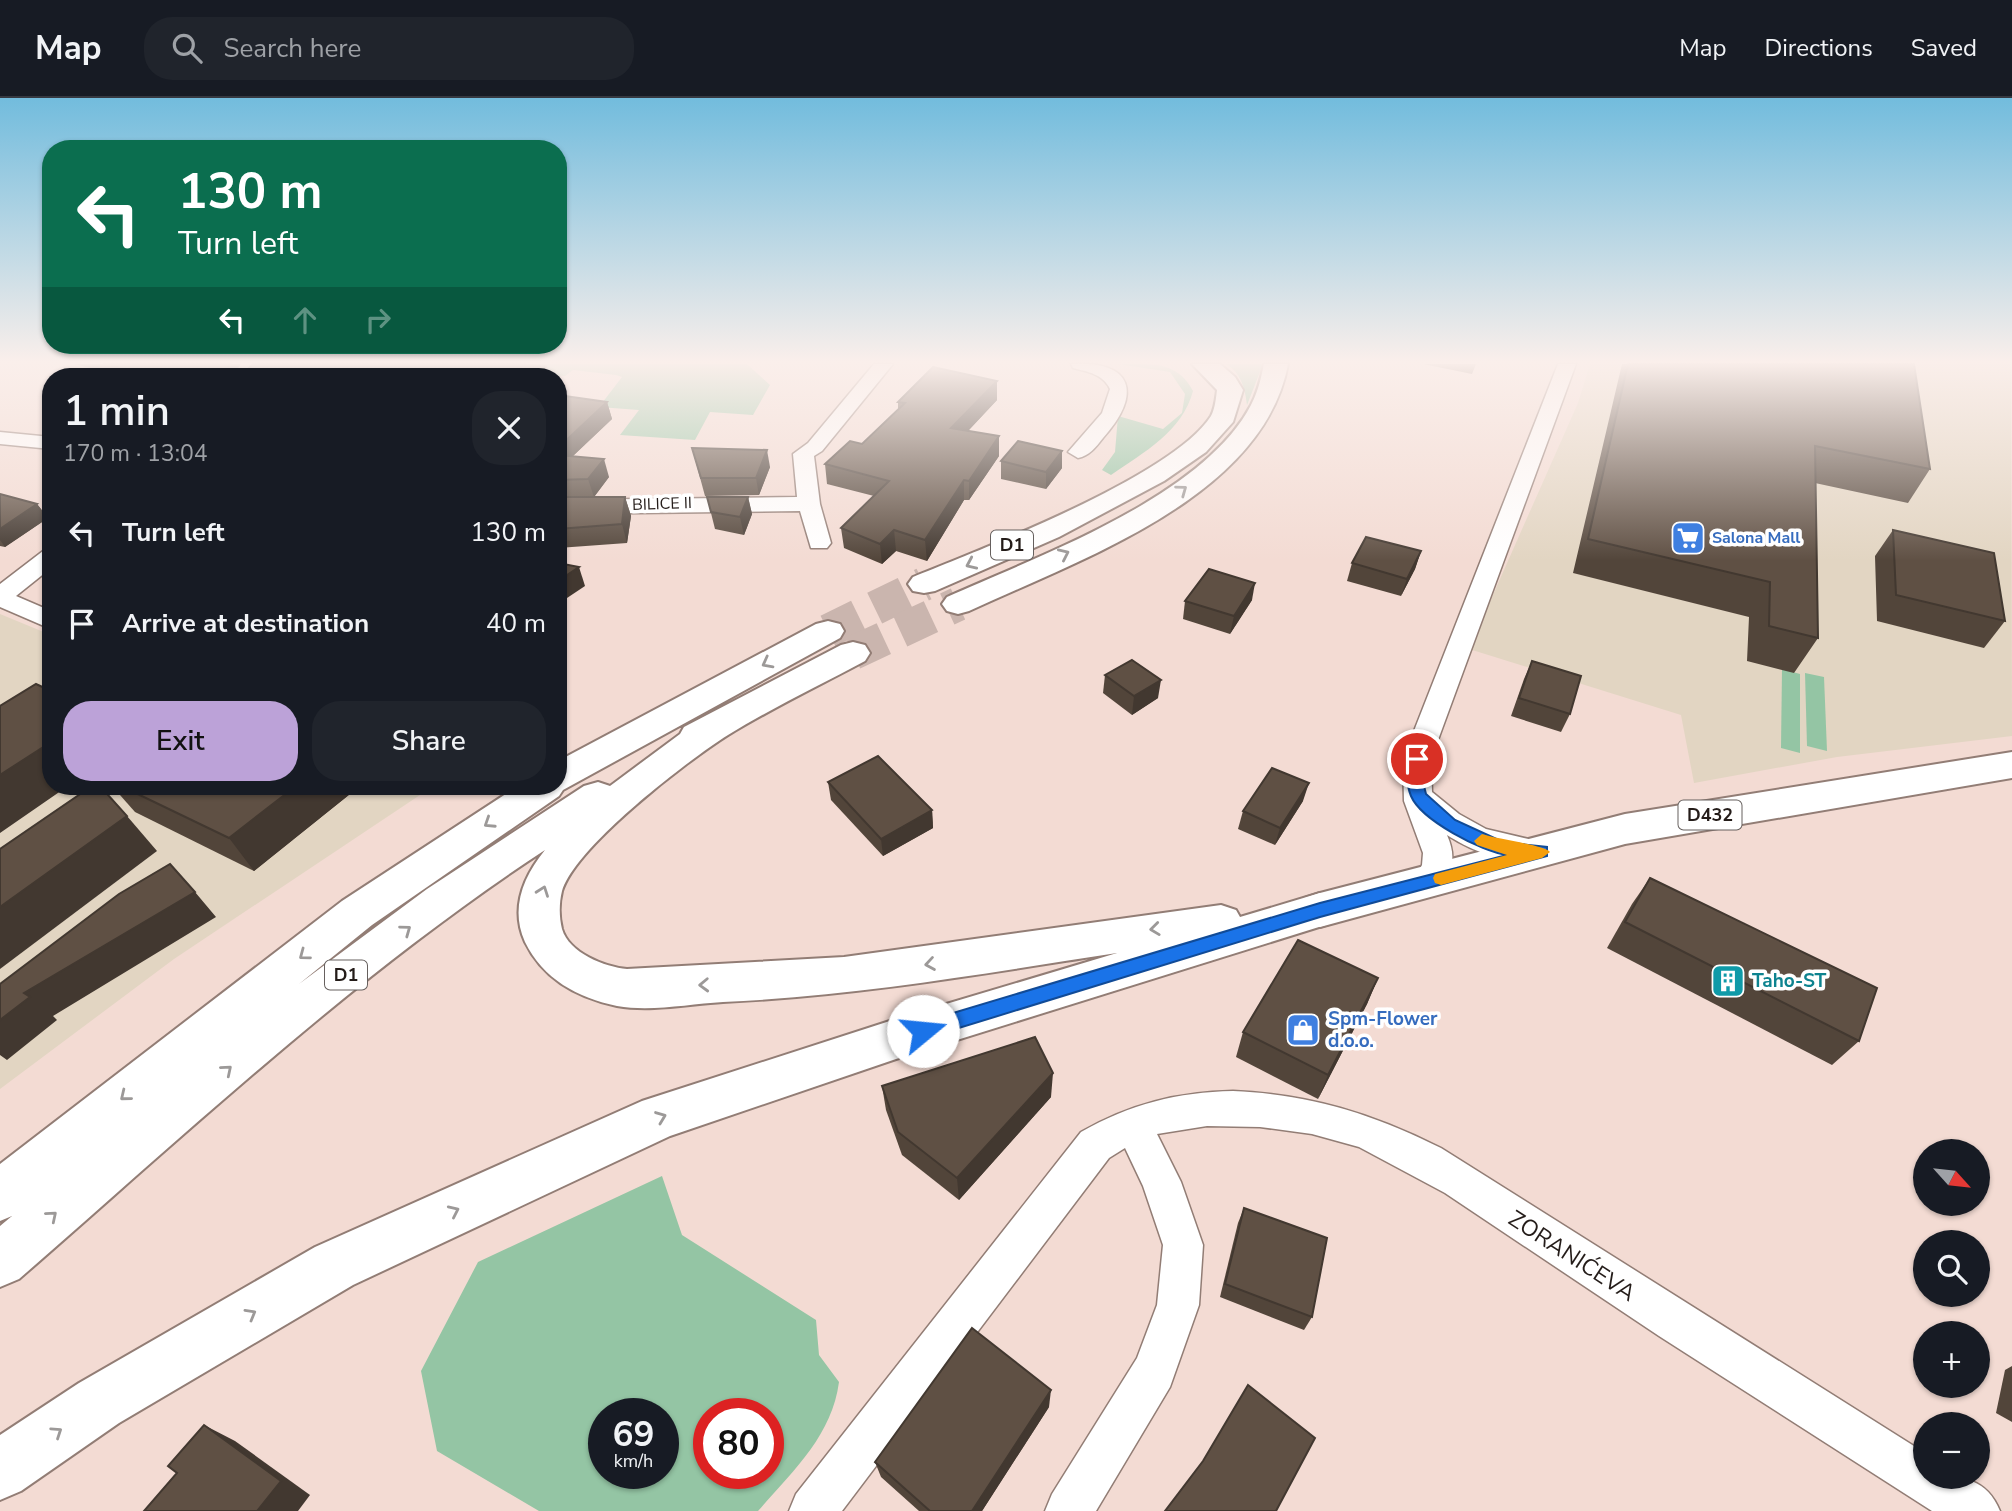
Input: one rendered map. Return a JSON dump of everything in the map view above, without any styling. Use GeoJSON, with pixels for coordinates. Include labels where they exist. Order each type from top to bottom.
{"type":"FeatureCollection","features":[{"type":"Feature","properties":{"kind":"main road","name":"D1"},"geometry":{"type":"LineString","coordinates":[[924,584],[1100,507],[1177,461],[1204,439],[1211,430]]}},
{"type":"Feature","properties":{"kind":"main road","name":"D1"},"geometry":{"type":"LineString","coordinates":[[958,604],[1124,526],[1184,489],[1235,446],[1248,430]]}},
{"type":"Feature","properties":{"kind":"main road","name":"D1"},"geometry":{"type":"LineString","coordinates":[[0,1260],[284,1023],[384,946],[579,807],[718,724],[840,642],[681,708],[567,773]]}},
{"type":"Feature","properties":{"kind":"main road"},"geometry":{"type":"LineString","coordinates":[[718,724],[594,822],[550,872],[538,907],[541,937],[566,966],[618,987],[758,983],[912,967],[1124,933],[1320,910]]}},
{"type":"Feature","properties":{"kind":"main road","name":"D432"},"geometry":{"type":"LineString","coordinates":[[1320,910],[1625,830],[2012,765]]}},
{"type":"Feature","properties":{"kind":"main road","name":"D1"},"geometry":{"type":"LineString","coordinates":[[0,1196],[357,913],[533,795]]}},
{"type":"Feature","properties":{"kind":"main road"},"geometry":{"type":"LineString","coordinates":[[0,1470],[99,1403],[334,1266],[659,1117],[896,1039],[1320,910]]}},
{"type":"Feature","properties":{"kind":"street"},"geometry":{"type":"LineString","coordinates":[[819,543],[809,504],[803,454],[816,447],[830,430]]}},
{"type":"Feature","properties":{"kind":"street"},"geometry":{"type":"LineString","coordinates":[[1078,452],[1102,430]]}},
{"type":"Feature","properties":{"kind":"street"},"geometry":{"type":"LineString","coordinates":[[1429,881],[1439,866],[1439,846],[1427,825],[1414,778],[1422,739],[1542,430]]}},
{"type":"Feature","properties":{"kind":"street"},"geometry":{"type":"LineString","coordinates":[[0,438],[42,442]]}},
{"type":"Feature","properties":{"kind":"street","name":"BILICE II"},"geometry":{"type":"LineString","coordinates":[[567,508],[809,504]]}},
{"type":"Feature","properties":{"kind":"street"},"geometry":{"type":"LineString","coordinates":[[42,563],[0,597],[42,617]]}},
{"type":"Feature","properties":{"kind":"street"},"geometry":{"type":"LineString","coordinates":[[1419,796],[1449,825],[1471,836],[1501,848],[1542,852]]}},
{"type":"Feature","properties":{"kind":"street","name":"ZORANIĆEVA"},"geometry":{"type":"LineString","coordinates":[[814,1511],[1095,1144],[1133,1125],[1191,1110],[1255,1110],[1337,1122],[1407,1150],[1787,1395],[1976,1511]]}},
{"type":"Feature","properties":{"kind":"street"},"geometry":{"type":"LineString","coordinates":[[1069,1511],[1154,1371],[1178,1305],[1182,1245],[1161,1182],[1133,1125]]}},
{"type":"Feature","properties":{"kind":"shaded area"},"geometry":{"type":"Polygon","coordinates":[[[1566,430],[2011,430],[2012,736],[1837,757],[1694,783],[1681,715],[1469,649],[1566,430]]]}},
{"type":"Feature","properties":{"kind":"shaded area"},"geometry":{"type":"Polygon","coordinates":[[[0,614],[42,631],[42,795],[420,795],[174,959],[0,1089],[0,614]]]}},
{"type":"Feature","properties":{"kind":"green space"},"geometry":{"type":"Polygon","coordinates":[[[624,430],[700,430],[695,440],[620,435],[624,430]]]}},
{"type":"Feature","properties":{"kind":"green space"},"geometry":{"type":"Polygon","coordinates":[[[1117,430],[1171,430],[1111,475],[1102,470],[1115,452],[1117,430]]]}},
{"type":"Feature","properties":{"kind":"green space"},"geometry":{"type":"Polygon","coordinates":[[[1782,669],[1800,674],[1800,753],[1781,748],[1782,669]]]}},
{"type":"Feature","properties":{"kind":"green space"},"geometry":{"type":"Polygon","coordinates":[[[1805,673],[1824,677],[1827,751],[1807,746],[1805,673]]]}},
{"type":"Feature","properties":{"kind":"green space"},"geometry":{"type":"Polygon","coordinates":[[[662,1176],[682,1235],[816,1320],[819,1355],[839,1382],[835,1401],[819,1436],[784,1482],[784,1398],[693,1398],[693,1489],[778,1489],[758,1511],[539,1511],[437,1451],[421,1371],[478,1262],[662,1176]]]}},
{"type":"Feature","properties":{"kind":"building"},"geometry":{"type":"Polygon","coordinates":[[[567,430],[577,430],[567,440],[567,430]]]}},
{"type":"Feature","properties":{"kind":"building"},"geometry":{"type":"Polygon","coordinates":[[[877,430],[963,430],[999,436],[969,481],[964,480],[925,540],[894,530],[880,544],[841,528],[889,481],[825,464],[850,441],[862,444],[877,430]]]}},
{"type":"Feature","properties":{"kind":"building"},"geometry":{"type":"Polygon","coordinates":[[[1613,430],[1924,430],[1930,469],[1815,446],[1818,638],[1769,626],[1770,582],[1588,539],[1613,430]]]}},
{"type":"Feature","properties":{"kind":"building"},"geometry":{"type":"Polygon","coordinates":[[[1018,441],[1062,451],[1046,472],[1001,461],[1018,441]]]}},
{"type":"Feature","properties":{"kind":"building"},"geometry":{"type":"Polygon","coordinates":[[[692,448],[767,450],[756,478],[701,478],[692,448]]]}},
{"type":"Feature","properties":{"kind":"building"},"geometry":{"type":"Polygon","coordinates":[[[567,456],[604,459],[588,479],[567,480],[567,456]]]}},
{"type":"Feature","properties":{"kind":"building"},"geometry":{"type":"Polygon","coordinates":[[[0,494],[37,504],[0,529],[0,494]]]}},
{"type":"Feature","properties":{"kind":"building"},"geometry":{"type":"Polygon","coordinates":[[[567,497],[625,497],[622,524],[567,528],[567,497]]]}},
{"type":"Feature","properties":{"kind":"building"},"geometry":{"type":"Polygon","coordinates":[[[707,497],[748,497],[740,517],[711,512],[707,497]]]}},
{"type":"Feature","properties":{"kind":"building"},"geometry":{"type":"Polygon","coordinates":[[[1893,530],[1994,553],[2005,621],[1896,595],[1893,530]]]}},
{"type":"Feature","properties":{"kind":"building"},"geometry":{"type":"Polygon","coordinates":[[[1366,537],[1421,551],[1407,579],[1352,563],[1366,537]]]}},
{"type":"Feature","properties":{"kind":"building"},"geometry":{"type":"Polygon","coordinates":[[[567,565],[579,567],[567,575],[567,565]]]}},
{"type":"Feature","properties":{"kind":"building"},"geometry":{"type":"Polygon","coordinates":[[[1209,569],[1255,583],[1234,616],[1185,601],[1209,569]]]}},
{"type":"Feature","properties":{"kind":"building"},"geometry":{"type":"Polygon","coordinates":[[[1132,660],[1161,680],[1134,696],[1105,675],[1132,660]]]}},
{"type":"Feature","properties":{"kind":"building"},"geometry":{"type":"Polygon","coordinates":[[[1532,661],[1581,676],[1570,714],[1519,698],[1532,661]]]}},
{"type":"Feature","properties":{"kind":"building"},"geometry":{"type":"Polygon","coordinates":[[[36,684],[42,687],[42,748],[0,775],[0,706],[36,684]]]}},
{"type":"Feature","properties":{"kind":"building"},"geometry":{"type":"Polygon","coordinates":[[[878,756],[932,810],[881,839],[828,782],[878,756]]]}},
{"type":"Feature","properties":{"kind":"building"},"geometry":{"type":"Polygon","coordinates":[[[1272,768],[1309,783],[1280,828],[1243,811],[1272,768]]]}},
{"type":"Feature","properties":{"kind":"building"},"geometry":{"type":"Polygon","coordinates":[[[79,795],[108,795],[127,816],[0,907],[0,849],[79,795]]]}},
{"type":"Feature","properties":{"kind":"building"},"geometry":{"type":"Polygon","coordinates":[[[140,795],[284,795],[229,838],[140,795]]]}},
{"type":"Feature","properties":{"kind":"building"},"geometry":{"type":"Polygon","coordinates":[[[170,864],[195,892],[24,993],[30,997],[0,1020],[0,984],[119,894],[170,864]]]}},
{"type":"Feature","properties":{"kind":"building"},"geometry":{"type":"Polygon","coordinates":[[[1650,878],[1877,988],[1859,1041],[1625,922],[1650,878]]]}},
{"type":"Feature","properties":{"kind":"building","name":"Spm-Flower d.o.o."},"geometry":{"type":"Polygon","coordinates":[[[1298,940],[1378,978],[1328,1075],[1243,1032],[1298,940]]]}},
{"type":"Feature","properties":{"kind":"building"},"geometry":{"type":"Polygon","coordinates":[[[1035,1037],[1053,1073],[957,1178],[898,1132],[882,1086],[1035,1037]]]}},
{"type":"Feature","properties":{"kind":"building"},"geometry":{"type":"Polygon","coordinates":[[[1244,1208],[1327,1238],[1312,1317],[1225,1284],[1244,1208]]]}},
{"type":"Feature","properties":{"kind":"building"},"geometry":{"type":"Polygon","coordinates":[[[972,1328],[1051,1390],[972,1511],[930,1511],[875,1462],[972,1328]]]}},
{"type":"Feature","properties":{"kind":"building"},"geometry":{"type":"Polygon","coordinates":[[[1248,1385],[1315,1438],[1276,1511],[1165,1511],[1203,1461],[1248,1385]]]}},
{"type":"Feature","properties":{"kind":"building"},"geometry":{"type":"Polygon","coordinates":[[[204,1425],[281,1481],[257,1511],[144,1511],[177,1473],[168,1466],[204,1425]]]}},
{"type":"Feature","properties":{"kind":"tunnel"},"geometry":{"type":"LineString","coordinates":[[828,631],[924,584]]}},
{"type":"Feature","properties":{"kind":"tunnel"},"geometry":{"type":"LineString","coordinates":[[853,653],[958,604]]}},
{"type":"Feature","properties":{"kind":"slow traffic"},"geometry":{"type":"LineString","coordinates":[[1441,878],[1542,852],[1501,848],[1482,841]]}},
{"type":"Feature","properties":{"kind":"place","name":"Salona Mall"},"geometry":{"type":"Point","coordinates":[1688,538]}},
{"type":"Feature","properties":{"kind":"place","name":"Taho-ST"},"geometry":{"type":"Point","coordinates":[1728,981]}},
{"type":"Feature","properties":{"kind":"place","name":"Spm-Flower d.o.o."},"geometry":{"type":"Point","coordinates":[1303,1030]}},
{"type":"Feature","properties":{"kind":"route"},"geometry":{"type":"LineString","coordinates":[[923,1031],[1320,910],[1542,852],[1501,848],[1449,825],[1419,796],[1414,778],[1417,759]]}}]}
